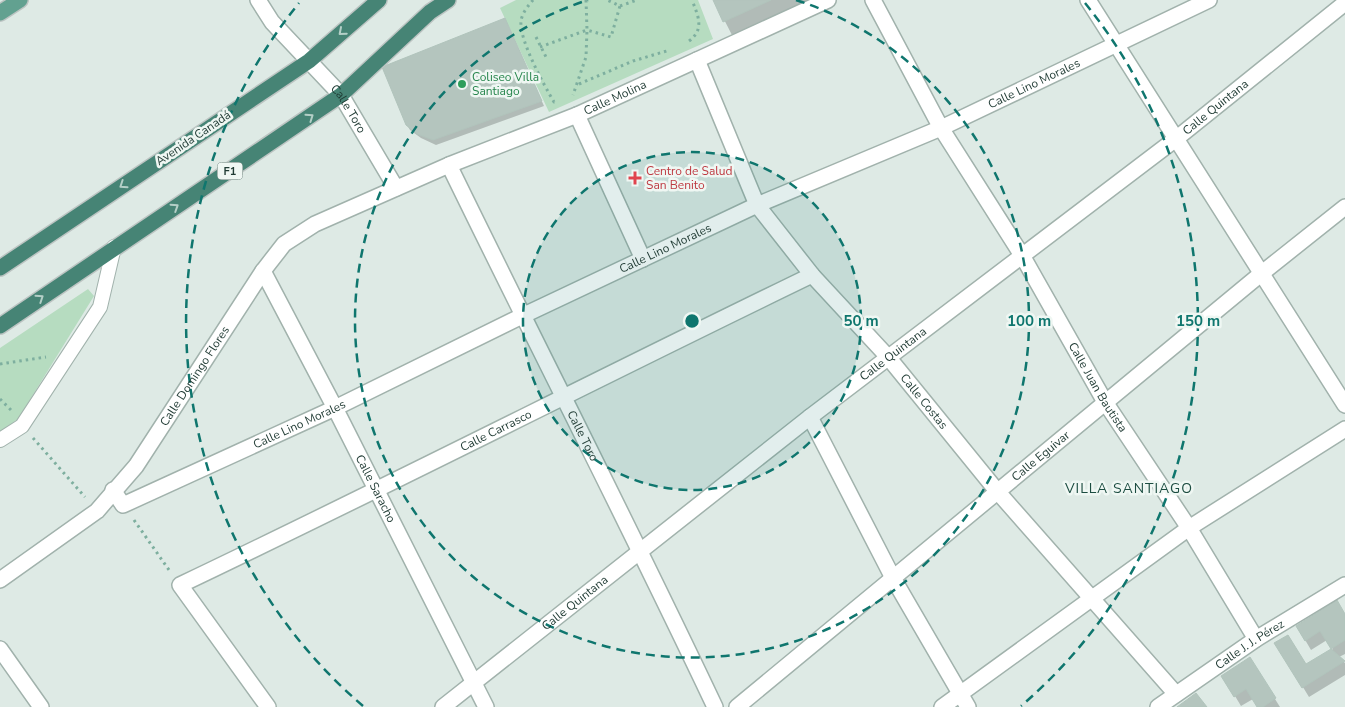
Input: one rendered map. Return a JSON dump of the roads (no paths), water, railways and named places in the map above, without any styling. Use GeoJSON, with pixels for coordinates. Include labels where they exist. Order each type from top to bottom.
{"type":"FeatureCollection","features":[{"type":"Feature","properties":{"kind":"highway","name":"Avenida Canadá"},"geometry":{"type":"LineString","coordinates":[[0,268],[309,61],[379,0]]}},
{"type":"Feature","properties":{"kind":"highway","name":"F1"},"geometry":{"type":"LineString","coordinates":[[0,326],[341,95],[430,12],[448,0]]}},
{"type":"Feature","properties":{"kind":"main road"},"geometry":{"type":"LineString","coordinates":[[0,13],[20,0]]}},
{"type":"Feature","properties":{"kind":"street","name":"Calle Toro"},"geometry":{"type":"LineString","coordinates":[[258,0],[272,22],[341,95],[396,188]]}},
{"type":"Feature","properties":{"kind":"street","name":"Calle Molina"},"geometry":{"type":"LineString","coordinates":[[396,188],[449,165],[577,115],[828,0]]}},
{"type":"Feature","properties":{"kind":"street","name":"Calle Juan Bautista"},"geometry":{"type":"LineString","coordinates":[[873,0],[941,128],[1023,257],[1106,402],[1189,528],[1256,638]]}},
{"type":"Feature","properties":{"kind":"street"},"geometry":{"type":"LineString","coordinates":[[1088,0],[1345,405]]}},
{"type":"Feature","properties":{"kind":"street","name":"Calle Lino Morales"},"geometry":{"type":"LineString","coordinates":[[113,490],[123,505],[335,408],[757,204],[941,128],[1209,0]]}},
{"type":"Feature","properties":{"kind":"street","name":"Calle Quintana"},"geometry":{"type":"LineString","coordinates":[[443,707],[888,356],[1023,257],[1177,138],[1345,3]]}},
{"type":"Feature","properties":{"kind":"street","name":"Calle Costas"},"geometry":{"type":"LineString","coordinates":[[697,60],[757,204],[812,275],[888,356],[997,491],[1176,694]]}},
{"type":"Feature","properties":{"kind":"street"},"geometry":{"type":"LineString","coordinates":[[577,115],[643,259]]}},
{"type":"Feature","properties":{"kind":"street","name":"Calle Toro"},"geometry":{"type":"LineString","coordinates":[[449,165],[522,316],[641,550],[715,707]]}},
{"type":"Feature","properties":{"kind":"street","name":"Calle Domingo Flores"},"geometry":{"type":"LineString","coordinates":[[0,580],[97,511],[113,490],[136,466],[262,271],[284,244],[315,224],[396,188]]}},
{"type":"Feature","properties":{"kind":"street","name":"Calle Eguivar"},"geometry":{"type":"LineString","coordinates":[[737,707],[1262,273],[1345,207]]}},
{"type":"Feature","properties":{"kind":"street","name":"Calle Saracho"},"geometry":{"type":"LineString","coordinates":[[262,271],[335,408],[486,707]]}},
{"type":"Feature","properties":{"kind":"street","name":"Calle Carrasco"},"geometry":{"type":"LineString","coordinates":[[268,707],[180,584],[377,491],[562,396],[812,275]]}},
{"type":"Feature","properties":{"kind":"street"},"geometry":{"type":"LineString","coordinates":[[810,417],[892,578],[964,700]]}},
{"type":"Feature","properties":{"kind":"street"},"geometry":{"type":"LineString","coordinates":[[942,707],[964,700],[1091,599],[1189,528],[1345,429]]}},
{"type":"Feature","properties":{"kind":"street","name":"Calle J. J. Pérez"},"geometry":{"type":"LineString","coordinates":[[1158,707],[1256,638],[1345,584]]}},
{"type":"Feature","properties":{"kind":"street"},"geometry":{"type":"LineString","coordinates":[[0,649],[41,707]]}},
{"type":"Feature","properties":{"kind":"lane"},"geometry":{"type":"LineString","coordinates":[[0,440],[22,426],[100,307],[114,248]]}},
{"type":"Feature","properties":{"kind":"place","name":"Coliseo Villa Santiago"},"geometry":{"type":"Point","coordinates":[462,84]}},
{"type":"Feature","properties":{"kind":"place","name":"Centro de Salud San Benito"},"geometry":{"type":"Point","coordinates":[635,178]}},
{"type":"Feature","properties":{"kind":"district","name":"VILLA SANTIAGO"},"geometry":{"type":"Point","coordinates":[1129,488]}}]}
